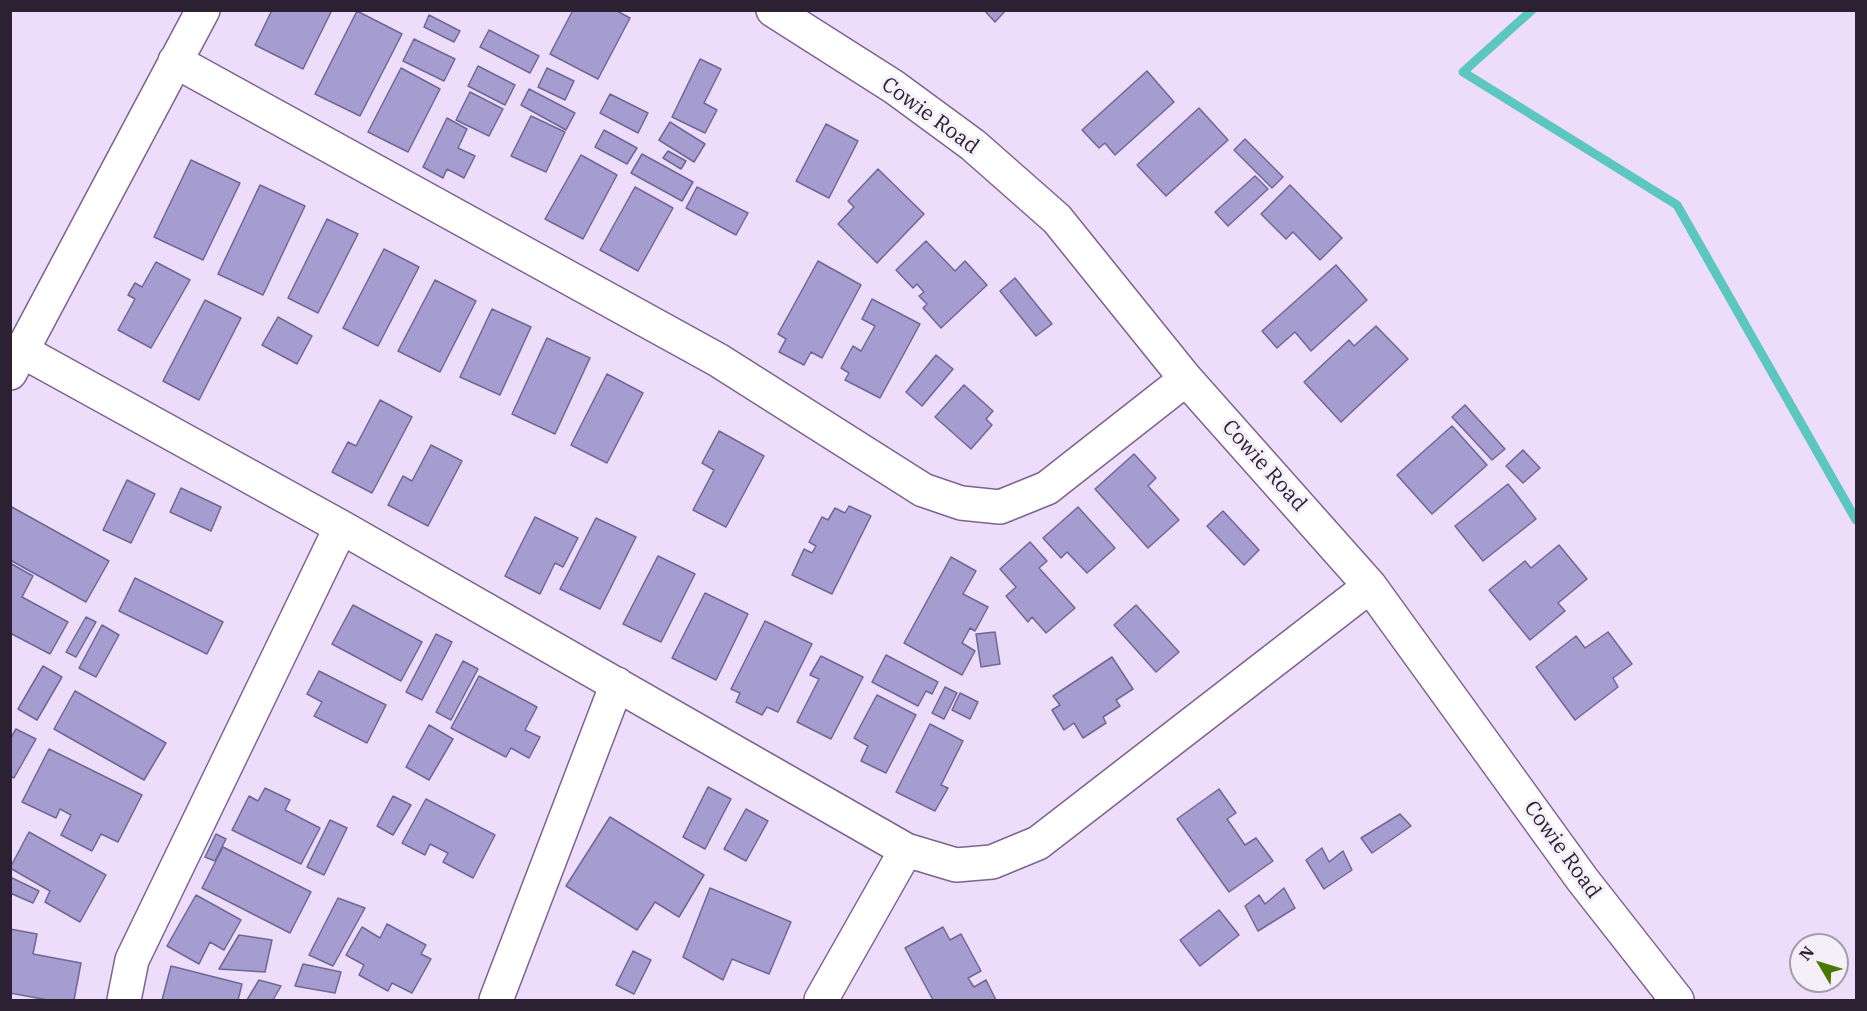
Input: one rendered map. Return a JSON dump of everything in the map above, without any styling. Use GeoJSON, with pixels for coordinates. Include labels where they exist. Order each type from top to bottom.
{"type":"FeatureCollection","features":[{"type":"Feature","properties":{"kind":"street"},"geometry":{"type":"LineString","coordinates":[[203,10],[16,362],[341,527],[906,850],[956,865],[992,862],[1038,843],[1370,586]]}},
{"type":"Feature","properties":{"kind":"street","name":"Cowie Road"},"geometry":{"type":"LineString","coordinates":[[772,10],[894,87],[973,145],[1057,219],[1186,379],[1370,586],[1582,879],[1677,1000]]}},
{"type":"Feature","properties":{"kind":"street"},"geometry":{"type":"LineString","coordinates":[[176,61],[718,360],[923,490],[961,503],[999,507],[1047,488],[1186,379]]}},
{"type":"Feature","properties":{"kind":"street"},"geometry":{"type":"LineString","coordinates":[[123,1000],[132,960],[341,527]]}},
{"type":"Feature","properties":{"kind":"street"},"geometry":{"type":"LineString","coordinates":[[496,1000],[617,684]]}},
{"type":"Feature","properties":{"kind":"street"},"geometry":{"type":"LineString","coordinates":[[821,1000],[906,850]]}},
{"type":"Feature","properties":{"kind":"building"},"geometry":{"type":"Polygon","coordinates":[[[272,10],[332,10],[303,69],[255,45],[272,10]]]}},
{"type":"Feature","properties":{"kind":"building"},"geometry":{"type":"Polygon","coordinates":[[[573,10],[615,10],[630,18],[598,79],[550,54],[573,10]]]}},
{"type":"Feature","properties":{"kind":"building"},"geometry":{"type":"Polygon","coordinates":[[[984,10],[1006,10],[995,22],[984,10]]]}},
{"type":"Feature","properties":{"kind":"building"},"geometry":{"type":"Polygon","coordinates":[[[357,11],[402,34],[360,116],[315,94],[357,11]]]}},
{"type":"Feature","properties":{"kind":"building"},"geometry":{"type":"Polygon","coordinates":[[[429,15],[460,31],[454,42],[424,27],[429,15]]]}},
{"type":"Feature","properties":{"kind":"building"},"geometry":{"type":"Polygon","coordinates":[[[489,30],[539,56],[530,73],[480,47],[489,30]]]}},
{"type":"Feature","properties":{"kind":"building"},"geometry":{"type":"Polygon","coordinates":[[[414,39],[455,59],[444,81],[403,61],[414,39]]]}},
{"type":"Feature","properties":{"kind":"building"},"geometry":{"type":"Polygon","coordinates":[[[700,59],[721,69],[704,103],[717,110],[705,133],[672,117],[700,59]]]}},
{"type":"Feature","properties":{"kind":"building"},"geometry":{"type":"Polygon","coordinates":[[[478,66],[515,85],[505,105],[468,86],[478,66]]]}},
{"type":"Feature","properties":{"kind":"building"},"geometry":{"type":"Polygon","coordinates":[[[401,68],[440,89],[408,152],[368,132],[401,68]]]}},
{"type":"Feature","properties":{"kind":"building"},"geometry":{"type":"Polygon","coordinates":[[[547,68],[574,81],[565,100],[538,87],[547,68]]]}},
{"type":"Feature","properties":{"kind":"building"},"geometry":{"type":"Polygon","coordinates":[[[1147,71],[1174,102],[1115,155],[1105,143],[1099,148],[1082,130],[1147,71]]]}},
{"type":"Feature","properties":{"kind":"building"},"geometry":{"type":"Polygon","coordinates":[[[529,89],[575,113],[566,130],[521,105],[529,89]]]}},
{"type":"Feature","properties":{"kind":"building"},"geometry":{"type":"Polygon","coordinates":[[[470,92],[503,109],[489,136],[456,120],[470,92]]]}},
{"type":"Feature","properties":{"kind":"building"},"geometry":{"type":"Polygon","coordinates":[[[610,94],[648,113],[638,133],[600,113],[610,94]]]}},
{"type":"Feature","properties":{"kind":"building"},"geometry":{"type":"Polygon","coordinates":[[[1199,108],[1228,140],[1166,196],[1137,165],[1199,108]]]}},
{"type":"Feature","properties":{"kind":"building"},"geometry":{"type":"Polygon","coordinates":[[[531,116],[565,132],[546,172],[511,156],[531,116]]]}},
{"type":"Feature","properties":{"kind":"building"},"geometry":{"type":"Polygon","coordinates":[[[447,118],[467,129],[458,148],[475,156],[464,178],[447,169],[443,178],[423,167],[447,118]]]}},
{"type":"Feature","properties":{"kind":"building"},"geometry":{"type":"Polygon","coordinates":[[[670,122],[705,144],[694,162],[659,140],[670,122]]]}},
{"type":"Feature","properties":{"kind":"building"},"geometry":{"type":"Polygon","coordinates":[[[826,124],[858,141],[829,198],[796,181],[826,124]]]}},
{"type":"Feature","properties":{"kind":"building"},"geometry":{"type":"Polygon","coordinates":[[[604,130],[637,148],[627,164],[595,147],[604,130]]]}},
{"type":"Feature","properties":{"kind":"building"},"geometry":{"type":"Polygon","coordinates":[[[1245,139],[1283,177],[1272,188],[1234,150],[1245,139]]]}},
{"type":"Feature","properties":{"kind":"building"},"geometry":{"type":"Polygon","coordinates":[[[668,151],[686,161],[681,169],[663,158],[668,151]]]}},
{"type":"Feature","properties":{"kind":"building"},"geometry":{"type":"Polygon","coordinates":[[[642,154],[693,182],[682,201],[631,173],[642,154]]]}},
{"type":"Feature","properties":{"kind":"building"},"geometry":{"type":"Polygon","coordinates":[[[581,155],[617,175],[583,239],[545,219],[581,155]]]}},
{"type":"Feature","properties":{"kind":"building"},"geometry":{"type":"Polygon","coordinates":[[[191,160],[240,183],[203,260],[154,237],[191,160]]]}},
{"type":"Feature","properties":{"kind":"building"},"geometry":{"type":"Polygon","coordinates":[[[878,169],[924,214],[877,263],[838,224],[854,207],[848,201],[878,169]]]}},
{"type":"Feature","properties":{"kind":"building"},"geometry":{"type":"Polygon","coordinates":[[[1255,176],[1268,189],[1228,226],[1215,212],[1255,176]]]}},
{"type":"Feature","properties":{"kind":"building"},"geometry":{"type":"Polygon","coordinates":[[[260,185],[305,206],[263,295],[218,274],[260,185]]]}},
{"type":"Feature","properties":{"kind":"building"},"geometry":{"type":"Polygon","coordinates":[[[1290,185],[1342,238],[1320,260],[1293,232],[1286,239],[1261,214],[1290,185]]]}},
{"type":"Feature","properties":{"kind":"building"},"geometry":{"type":"Polygon","coordinates":[[[635,187],[673,208],[638,271],[600,250],[635,187]]]}},
{"type":"Feature","properties":{"kind":"building"},"geometry":{"type":"Polygon","coordinates":[[[697,187],[748,213],[736,235],[686,208],[697,187]]]}},
{"type":"Feature","properties":{"kind":"building"},"geometry":{"type":"Polygon","coordinates":[[[327,219],[358,234],[318,313],[288,298],[327,219]]]}},
{"type":"Feature","properties":{"kind":"building"},"geometry":{"type":"Polygon","coordinates":[[[926,241],[955,271],[965,261],[987,285],[941,328],[923,308],[927,304],[919,296],[924,292],[917,284],[913,288],[896,270],[926,241]]]}},
{"type":"Feature","properties":{"kind":"building"},"geometry":{"type":"Polygon","coordinates":[[[384,249],[419,267],[378,346],[343,328],[384,249]]]}},
{"type":"Feature","properties":{"kind":"building"},"geometry":{"type":"Polygon","coordinates":[[[818,261],[861,285],[822,358],[811,352],[804,365],[779,352],[786,339],[778,334],[818,261]]]}},
{"type":"Feature","properties":{"kind":"building"},"geometry":{"type":"Polygon","coordinates":[[[156,262],[190,280],[151,348],[118,330],[135,299],[128,295],[135,283],[142,287],[156,262]]]}},
{"type":"Feature","properties":{"kind":"building"},"geometry":{"type":"Polygon","coordinates":[[[1336,265],[1367,300],[1311,351],[1295,332],[1277,348],[1262,331],[1336,265]]]}},
{"type":"Feature","properties":{"kind":"building"},"geometry":{"type":"Polygon","coordinates":[[[1015,278],[1052,324],[1036,336],[1000,291],[1015,278]]]}},
{"type":"Feature","properties":{"kind":"building"},"geometry":{"type":"Polygon","coordinates":[[[435,280],[476,301],[440,372],[398,351],[435,280]]]}},
{"type":"Feature","properties":{"kind":"building"},"geometry":{"type":"Polygon","coordinates":[[[872,299],[920,324],[880,398],[845,380],[849,373],[841,368],[853,346],[861,351],[875,326],[862,319],[872,299]]]}},
{"type":"Feature","properties":{"kind":"building"},"geometry":{"type":"Polygon","coordinates":[[[205,300],[241,318],[199,400],[163,381],[205,300]]]}},
{"type":"Feature","properties":{"kind":"building"},"geometry":{"type":"Polygon","coordinates":[[[492,309],[531,327],[500,395],[460,377],[492,309]]]}},
{"type":"Feature","properties":{"kind":"building"},"geometry":{"type":"Polygon","coordinates":[[[278,317],[312,336],[297,364],[262,345],[278,317]]]}},
{"type":"Feature","properties":{"kind":"building"},"geometry":{"type":"Polygon","coordinates":[[[1376,326],[1408,359],[1341,422],[1304,382],[1349,340],[1354,346],[1376,326]]]}},
{"type":"Feature","properties":{"kind":"building"},"geometry":{"type":"Polygon","coordinates":[[[547,338],[590,358],[555,434],[512,414],[547,338]]]}},
{"type":"Feature","properties":{"kind":"building"},"geometry":{"type":"Polygon","coordinates":[[[936,355],[953,369],[922,406],[906,392],[936,355]]]}},
{"type":"Feature","properties":{"kind":"building"},"geometry":{"type":"Polygon","coordinates":[[[607,374],[643,393],[607,463],[571,445],[607,374]]]}},
{"type":"Feature","properties":{"kind":"building"},"geometry":{"type":"Polygon","coordinates":[[[964,385],[993,411],[986,419],[992,425],[971,449],[935,417],[964,385]]]}},
{"type":"Feature","properties":{"kind":"building"},"geometry":{"type":"Polygon","coordinates":[[[380,400],[412,417],[372,493],[332,472],[348,442],[356,446],[380,400]]]}},
{"type":"Feature","properties":{"kind":"building"},"geometry":{"type":"Polygon","coordinates":[[[1465,405],[1505,449],[1492,460],[1452,417],[1465,405]]]}},
{"type":"Feature","properties":{"kind":"building"},"geometry":{"type":"Polygon","coordinates":[[[1452,426],[1487,465],[1432,514],[1397,475],[1452,426]]]}},
{"type":"Feature","properties":{"kind":"building"},"geometry":{"type":"Polygon","coordinates":[[[719,431],[764,456],[726,527],[693,510],[714,470],[702,463],[719,431]]]}},
{"type":"Feature","properties":{"kind":"building"},"geometry":{"type":"Polygon","coordinates":[[[431,445],[462,461],[428,526],[388,505],[403,476],[412,481],[431,445]]]}},
{"type":"Feature","properties":{"kind":"building"},"geometry":{"type":"Polygon","coordinates":[[[1523,450],[1540,468],[1523,483],[1506,466],[1523,450]]]}},
{"type":"Feature","properties":{"kind":"building"},"geometry":{"type":"Polygon","coordinates":[[[1134,454],[1156,478],[1148,486],[1179,520],[1148,548],[1095,489],[1134,454]]]}},
{"type":"Feature","properties":{"kind":"building"},"geometry":{"type":"Polygon","coordinates":[[[127,480],[155,494],[131,543],[103,530],[127,480]]]}},
{"type":"Feature","properties":{"kind":"building"},"geometry":{"type":"Polygon","coordinates":[[[1508,484],[1536,519],[1483,561],[1455,526],[1508,484]]]}},
{"type":"Feature","properties":{"kind":"building"},"geometry":{"type":"Polygon","coordinates":[[[181,488],[221,507],[211,531],[170,512],[181,488]]]}},
{"type":"Feature","properties":{"kind":"building"},"geometry":{"type":"Polygon","coordinates":[[[10,506],[109,561],[86,602],[10,560],[10,506]]]}},
{"type":"Feature","properties":{"kind":"building"},"geometry":{"type":"Polygon","coordinates":[[[849,506],[871,516],[832,594],[792,575],[804,549],[812,553],[816,546],[809,542],[822,517],[828,520],[835,508],[845,513],[849,506]]]}},
{"type":"Feature","properties":{"kind":"building"},"geometry":{"type":"Polygon","coordinates":[[[1078,507],[1115,548],[1087,573],[1067,552],[1061,558],[1043,538],[1078,507]]]}},
{"type":"Feature","properties":{"kind":"building"},"geometry":{"type":"Polygon","coordinates":[[[1223,511],[1259,550],[1244,565],[1207,526],[1223,511]]]}},
{"type":"Feature","properties":{"kind":"building"},"geometry":{"type":"Polygon","coordinates":[[[535,517],[578,538],[563,567],[555,563],[540,594],[505,576],[535,517]]]}},
{"type":"Feature","properties":{"kind":"building"},"geometry":{"type":"Polygon","coordinates":[[[596,518],[636,537],[600,609],[560,589],[596,518]]]}},
{"type":"Feature","properties":{"kind":"building"},"geometry":{"type":"Polygon","coordinates":[[[1030,542],[1047,561],[1039,568],[1075,608],[1046,633],[1032,617],[1028,622],[1006,596],[1016,587],[1000,569],[1030,542]]]}},
{"type":"Feature","properties":{"kind":"building"},"geometry":{"type":"Polygon","coordinates":[[[1559,545],[1587,579],[1558,603],[1565,611],[1530,640],[1489,590],[1525,561],[1531,568],[1559,545]]]}},
{"type":"Feature","properties":{"kind":"building"},"geometry":{"type":"Polygon","coordinates":[[[658,556],[695,574],[661,642],[623,624],[658,556]]]}},
{"type":"Feature","properties":{"kind":"building"},"geometry":{"type":"Polygon","coordinates":[[[951,557],[976,571],[963,594],[988,607],[975,631],[970,628],[962,643],[975,651],[962,675],[904,643],[951,557]]]}},
{"type":"Feature","properties":{"kind":"building"},"geometry":{"type":"Polygon","coordinates":[[[10,563],[33,576],[22,597],[68,622],[50,654],[10,633],[10,563]]]}},
{"type":"Feature","properties":{"kind":"building"},"geometry":{"type":"Polygon","coordinates":[[[135,578],[223,622],[207,654],[119,611],[135,578]]]}},
{"type":"Feature","properties":{"kind":"building"},"geometry":{"type":"Polygon","coordinates":[[[705,593],[748,614],[716,680],[672,658],[705,593]]]}},
{"type":"Feature","properties":{"kind":"building"},"geometry":{"type":"Polygon","coordinates":[[[353,605],[422,642],[401,681],[332,644],[353,605]]]}},
{"type":"Feature","properties":{"kind":"building"},"geometry":{"type":"Polygon","coordinates":[[[1136,605],[1179,652],[1156,672],[1114,625],[1136,605]]]}},
{"type":"Feature","properties":{"kind":"building"},"geometry":{"type":"Polygon","coordinates":[[[86,617],[96,622],[76,657],[66,652],[86,617]]]}},
{"type":"Feature","properties":{"kind":"building"},"geometry":{"type":"Polygon","coordinates":[[[765,621],[812,644],[778,712],[767,707],[762,715],[736,702],[740,693],[731,689],[765,621]]]}},
{"type":"Feature","properties":{"kind":"building"},"geometry":{"type":"Polygon","coordinates":[[[102,625],[119,635],[96,677],[79,668],[102,625]]]}},
{"type":"Feature","properties":{"kind":"building"},"geometry":{"type":"Polygon","coordinates":[[[995,632],[1000,664],[981,667],[976,634],[995,632]]]}},
{"type":"Feature","properties":{"kind":"building"},"geometry":{"type":"Polygon","coordinates":[[[1608,632],[1632,664],[1613,678],[1618,687],[1575,720],[1536,667],[1576,636],[1585,648],[1608,632]]]}},
{"type":"Feature","properties":{"kind":"building"},"geometry":{"type":"Polygon","coordinates":[[[436,634],[452,642],[422,700],[406,692],[436,634]]]}},
{"type":"Feature","properties":{"kind":"building"},"geometry":{"type":"Polygon","coordinates":[[[886,655],[938,682],[932,694],[926,691],[918,706],[872,682],[886,655]]]}},
{"type":"Feature","properties":{"kind":"building"},"geometry":{"type":"Polygon","coordinates":[[[821,656],[863,677],[831,739],[797,722],[819,679],[810,675],[821,656]]]}},
{"type":"Feature","properties":{"kind":"building"},"geometry":{"type":"Polygon","coordinates":[[[1112,657],[1133,689],[1116,700],[1120,706],[1103,717],[1106,723],[1083,738],[1074,723],[1064,730],[1052,710],[1060,705],[1053,696],[1112,657]]]}},
{"type":"Feature","properties":{"kind":"building"},"geometry":{"type":"Polygon","coordinates":[[[463,661],[478,669],[451,720],[436,712],[463,661]]]}},
{"type":"Feature","properties":{"kind":"building"},"geometry":{"type":"Polygon","coordinates":[[[43,666],[62,677],[37,720],[18,709],[43,666]]]}},
{"type":"Feature","properties":{"kind":"building"},"geometry":{"type":"Polygon","coordinates":[[[319,671],[386,705],[367,743],[314,716],[322,702],[307,694],[319,671]]]}},
{"type":"Feature","properties":{"kind":"building"},"geometry":{"type":"Polygon","coordinates":[[[479,676],[537,707],[525,730],[540,737],[529,758],[511,748],[506,757],[451,728],[479,676]]]}},
{"type":"Feature","properties":{"kind":"building"},"geometry":{"type":"Polygon","coordinates":[[[945,687],[957,693],[944,719],[932,713],[945,687]]]}},
{"type":"Feature","properties":{"kind":"building"},"geometry":{"type":"Polygon","coordinates":[[[75,691],[166,743],[144,780],[54,729],[75,691]]]}},
{"type":"Feature","properties":{"kind":"building"},"geometry":{"type":"Polygon","coordinates":[[[960,693],[978,702],[970,719],[952,710],[960,693]]]}},
{"type":"Feature","properties":{"kind":"building"},"geometry":{"type":"Polygon","coordinates":[[[877,695],[916,715],[886,773],[861,761],[868,746],[854,738],[877,695]]]}},
{"type":"Feature","properties":{"kind":"building"},"geometry":{"type":"Polygon","coordinates":[[[930,724],[963,741],[941,785],[948,788],[935,811],[896,792],[930,724]]]}},
{"type":"Feature","properties":{"kind":"building"},"geometry":{"type":"Polygon","coordinates":[[[429,725],[453,739],[429,780],[406,767],[429,725]]]}},
{"type":"Feature","properties":{"kind":"building"},"geometry":{"type":"Polygon","coordinates":[[[16,729],[36,739],[14,778],[10,776],[10,739],[16,729]]]}},
{"type":"Feature","properties":{"kind":"building"},"geometry":{"type":"Polygon","coordinates":[[[49,749],[142,795],[118,842],[101,834],[92,851],[61,835],[71,815],[60,809],[56,818],[22,802],[49,749]]]}},
{"type":"Feature","properties":{"kind":"building"},"geometry":{"type":"Polygon","coordinates":[[[708,787],[731,799],[705,849],[683,837],[708,787]]]}},
{"type":"Feature","properties":{"kind":"building"},"geometry":{"type":"Polygon","coordinates":[[[265,788],[290,800],[285,810],[320,828],[301,864],[232,830],[249,796],[258,801],[265,788]]]}},
{"type":"Feature","properties":{"kind":"building"},"geometry":{"type":"Polygon","coordinates":[[[1219,789],[1236,813],[1227,819],[1245,845],[1256,838],[1273,861],[1229,892],[1177,819],[1219,789]]]}},
{"type":"Feature","properties":{"kind":"building"},"geometry":{"type":"Polygon","coordinates":[[[393,796],[411,805],[393,835],[377,826],[393,796]]]}},
{"type":"Feature","properties":{"kind":"building"},"geometry":{"type":"Polygon","coordinates":[[[426,799],[495,835],[473,878],[443,862],[448,853],[430,844],[425,855],[402,843],[426,799]]]}},
{"type":"Feature","properties":{"kind":"building"},"geometry":{"type":"Polygon","coordinates":[[[746,809],[768,821],[746,861],[724,849],[746,809]]]}},
{"type":"Feature","properties":{"kind":"building"},"geometry":{"type":"Polygon","coordinates":[[[1400,814],[1411,826],[1372,853],[1361,838],[1400,814]]]}},
{"type":"Feature","properties":{"kind":"building"},"geometry":{"type":"Polygon","coordinates":[[[610,817],[704,875],[679,917],[655,902],[637,930],[566,886],[610,817]]]}},
{"type":"Feature","properties":{"kind":"building"},"geometry":{"type":"Polygon","coordinates":[[[330,820],[347,828],[324,875],[307,867],[330,820]]]}},
{"type":"Feature","properties":{"kind":"building"},"geometry":{"type":"Polygon","coordinates":[[[29,832],[106,875],[80,922],[45,902],[50,891],[10,868],[29,832]]]}},
{"type":"Feature","properties":{"kind":"building"},"geometry":{"type":"Polygon","coordinates":[[[216,834],[226,839],[215,861],[205,857],[216,834]]]}},
{"type":"Feature","properties":{"kind":"building"},"geometry":{"type":"Polygon","coordinates":[[[223,847],[311,892],[290,933],[202,888],[223,847]]]}},
{"type":"Feature","properties":{"kind":"building"},"geometry":{"type":"Polygon","coordinates":[[[1322,848],[1329,862],[1343,851],[1352,870],[1324,889],[1306,860],[1322,848]]]}},
{"type":"Feature","properties":{"kind":"building"},"geometry":{"type":"Polygon","coordinates":[[[10,877],[39,891],[33,903],[10,893],[10,877]]]}},
{"type":"Feature","properties":{"kind":"building"},"geometry":{"type":"Polygon","coordinates":[[[710,888],[791,922],[769,974],[732,959],[723,980],[683,957],[710,888]]]}},
{"type":"Feature","properties":{"kind":"building"},"geometry":{"type":"Polygon","coordinates":[[[1284,888],[1295,908],[1258,931],[1245,906],[1259,895],[1265,904],[1284,888]]]}},
{"type":"Feature","properties":{"kind":"building"},"geometry":{"type":"Polygon","coordinates":[[[196,895],[241,920],[224,950],[210,942],[199,964],[167,946],[196,895]]]}},
{"type":"Feature","properties":{"kind":"building"},"geometry":{"type":"Polygon","coordinates":[[[338,898],[365,908],[333,966],[309,955],[338,898]]]}},
{"type":"Feature","properties":{"kind":"building"},"geometry":{"type":"Polygon","coordinates":[[[1219,910],[1239,935],[1200,966],[1180,940],[1219,910]]]}},
{"type":"Feature","properties":{"kind":"building"},"geometry":{"type":"Polygon","coordinates":[[[387,924],[426,945],[421,954],[431,959],[412,993],[392,983],[388,991],[359,975],[364,965],[346,955],[362,927],[380,938],[387,924]]]}},
{"type":"Feature","properties":{"kind":"building"},"geometry":{"type":"Polygon","coordinates":[[[943,927],[950,940],[961,934],[981,971],[968,978],[974,987],[986,980],[996,1000],[933,1000],[905,948],[943,927]]]}},
{"type":"Feature","properties":{"kind":"building"},"geometry":{"type":"Polygon","coordinates":[[[10,929],[37,934],[33,954],[81,963],[74,1000],[48,1000],[10,993],[10,929]]]}},
{"type":"Feature","properties":{"kind":"building"},"geometry":{"type":"Polygon","coordinates":[[[239,935],[272,940],[265,972],[219,969],[239,935]]]}},
{"type":"Feature","properties":{"kind":"building"},"geometry":{"type":"Polygon","coordinates":[[[633,951],[651,960],[634,994],[616,985],[633,951]]]}},
{"type":"Feature","properties":{"kind":"building"},"geometry":{"type":"Polygon","coordinates":[[[303,964],[341,972],[335,993],[295,986],[303,964]]]}},
{"type":"Feature","properties":{"kind":"building"},"geometry":{"type":"Polygon","coordinates":[[[171,966],[242,984],[238,1000],[162,1000],[171,966]]]}},
{"type":"Feature","properties":{"kind":"building"},"geometry":{"type":"Polygon","coordinates":[[[259,980],[281,986],[273,1000],[247,1000],[259,980]]]}},
{"type":"Feature","properties":{"kind":"waterway"},"geometry":{"type":"LineString","coordinates":[[1532,10],[1463,72],[1677,205],[1856,520]]}}]}
